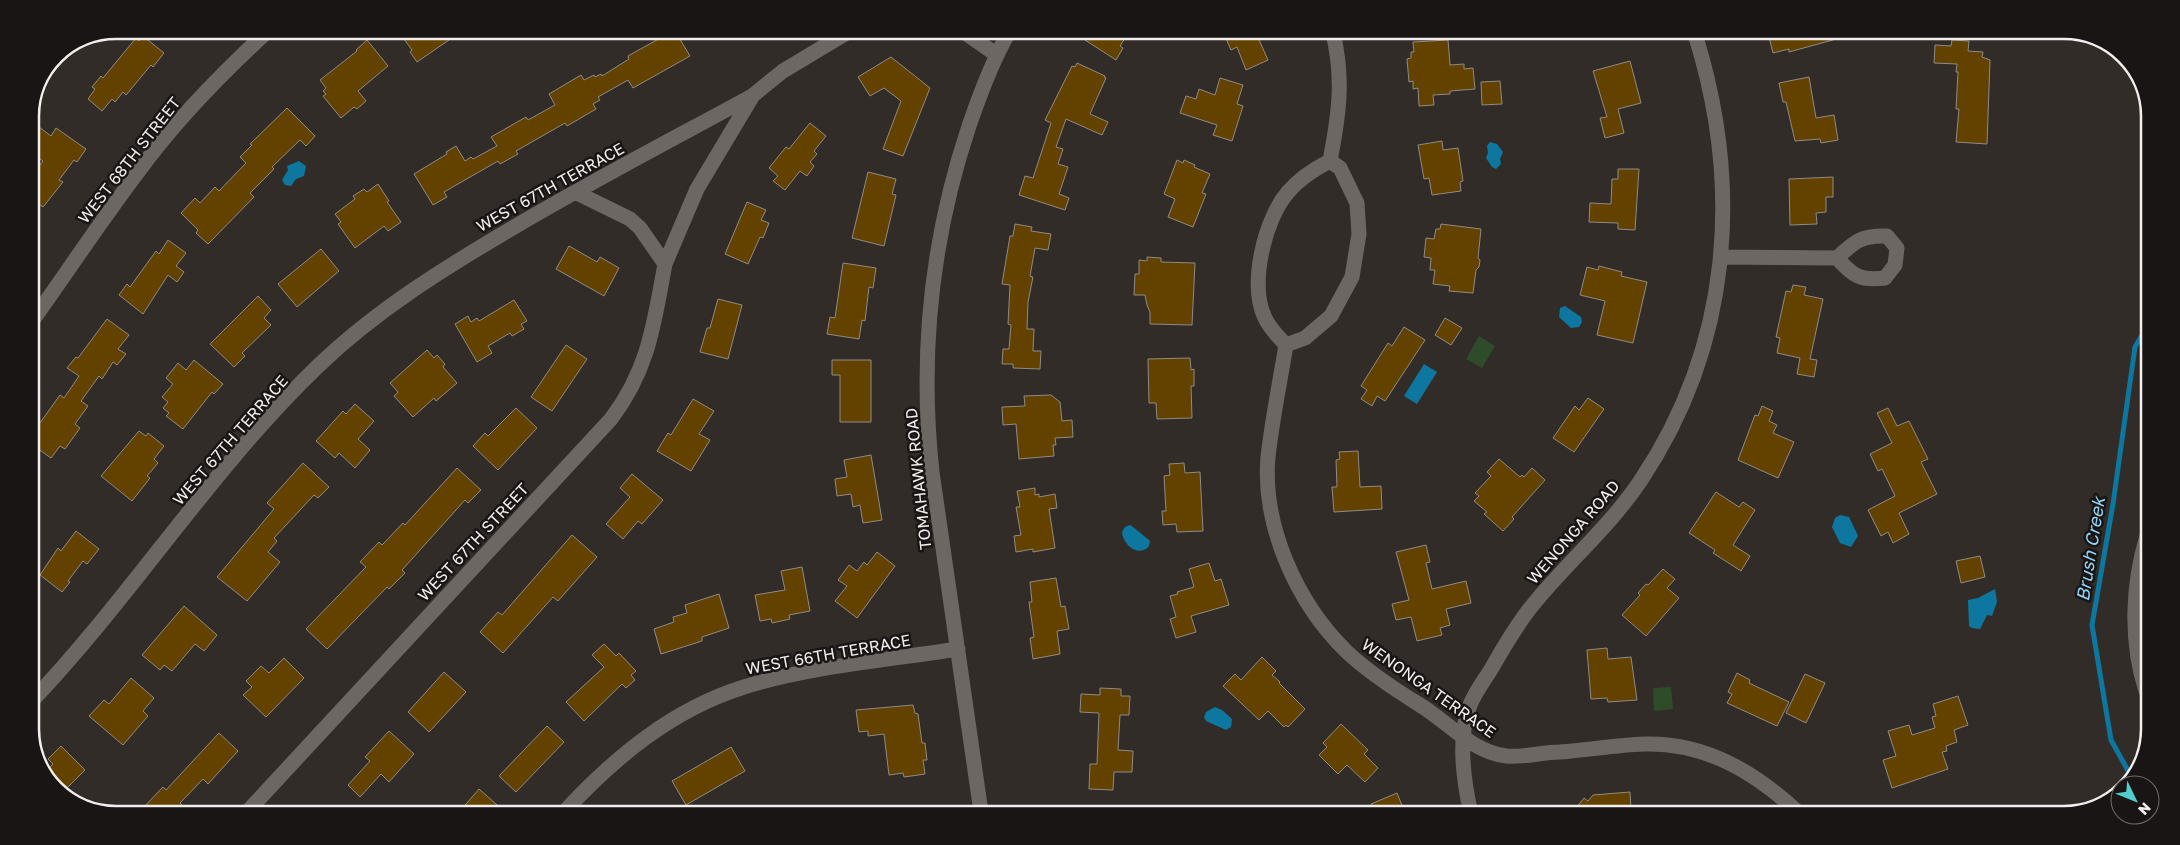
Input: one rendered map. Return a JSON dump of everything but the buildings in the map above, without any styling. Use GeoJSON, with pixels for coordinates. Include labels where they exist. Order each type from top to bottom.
{"type":"FeatureCollection","features":[{"type":"Feature","properties":{"kind":"street","name":"WEST 68TH STREET"},"geometry":{"type":"LineString","coordinates":[[39,311],[138,172],[199,99],[260,39]]}},
{"type":"Feature","properties":{"kind":"street","name":"WEST 67TH STREET"},"geometry":{"type":"LineString","coordinates":[[649,152],[752,96],[784,71],[837,39]]}},
{"type":"Feature","properties":{"kind":"street"},"geometry":{"type":"LineString","coordinates":[[974,39],[997,55]]}},
{"type":"Feature","properties":{"kind":"street","name":"TOMAHAWK ROAD"},"geometry":{"type":"LineString","coordinates":[[981,806],[928,435],[926,369],[930,297],[942,220],[954,172],[977,104],[1005,39]]}},
{"type":"Feature","properties":{"kind":"street"},"geometry":{"type":"LineString","coordinates":[[1330,160],[1339,110],[1339,59],[1334,39]]}},
{"type":"Feature","properties":{"kind":"street","name":"WENONGA ROAD"},"geometry":{"type":"LineString","coordinates":[[1470,806],[1462,758],[1468,711],[1516,627],[1536,601],[1610,521],[1640,482],[1662,446],[1686,400],[1704,348],[1717,296],[1724,214],[1715,110],[1696,39]]}},
{"type":"Feature","properties":{"kind":"street","name":"WEST 67TH STREET"},"geometry":{"type":"LineString","coordinates":[[253,806],[622,404],[631,391],[644,362],[655,322],[665,264],[697,189],[752,96]]}},
{"type":"Feature","properties":{"kind":"street","name":"WEST 67TH TERRACE"},"geometry":{"type":"LineString","coordinates":[[39,693],[95,630],[252,435],[319,365],[369,322],[460,258],[649,152]]}},
{"type":"Feature","properties":{"kind":"street"},"geometry":{"type":"LineString","coordinates":[[1330,160],[1340,168],[1357,203],[1359,234],[1352,277],[1331,316],[1305,338],[1286,345],[1265,318],[1257,292],[1261,257],[1270,223],[1287,193],[1308,172],[1330,160]]}},
{"type":"Feature","properties":{"kind":"street"},"geometry":{"type":"LineString","coordinates":[[575,192],[630,218],[640,228],[665,264]]}},
{"type":"Feature","properties":{"kind":"street"},"geometry":{"type":"LineString","coordinates":[[1721,256],[1837,258]]}},
{"type":"Feature","properties":{"kind":"street","name":"WENONGA TERRACE"},"geometry":{"type":"LineString","coordinates":[[1286,345],[1268,458],[1269,485],[1275,528],[1297,585],[1322,623],[1345,650],[1371,672],[1430,711],[1483,751],[1507,756],[1642,744],[1662,744],[1699,751],[1717,757],[1759,780],[1790,806]]}},
{"type":"Feature","properties":{"kind":"street"},"geometry":{"type":"LineString","coordinates":[[2141,562],[2135,614],[2141,664]]}},
{"type":"Feature","properties":{"kind":"street","name":"WEST 66TH TERRACE"},"geometry":{"type":"LineString","coordinates":[[570,806],[591,783],[627,751],[653,732],[720,696],[775,679],[958,649]]}},
{"type":"Feature","properties":{"kind":"green space"},"geometry":{"type":"Polygon","coordinates":[[[1479,336],[1495,346],[1482,368],[1466,359],[1479,336]]]}},
{"type":"Feature","properties":{"kind":"green space"},"geometry":{"type":"Polygon","coordinates":[[[1671,687],[1673,709],[1654,711],[1653,688],[1671,687]]]}},
{"type":"Feature","properties":{"kind":"water"},"geometry":{"type":"Polygon","coordinates":[[[1490,142],[1497,144],[1503,152],[1500,159],[1501,164],[1496,169],[1492,167],[1486,158],[1488,153],[1487,146],[1490,142]]]}},
{"type":"Feature","properties":{"kind":"water"},"geometry":{"type":"Polygon","coordinates":[[[299,161],[306,166],[304,176],[296,179],[291,186],[285,185],[282,180],[288,170],[287,166],[299,161]]]}},
{"type":"Feature","properties":{"kind":"water"},"geometry":{"type":"Polygon","coordinates":[[[1565,306],[1581,317],[1582,322],[1579,327],[1571,328],[1559,317],[1560,308],[1565,306]]]}},
{"type":"Feature","properties":{"kind":"water"},"geometry":{"type":"Polygon","coordinates":[[[1424,364],[1437,372],[1417,404],[1404,396],[1424,364]]]}},
{"type":"Feature","properties":{"kind":"water"},"geometry":{"type":"Polygon","coordinates":[[[1840,515],[1849,517],[1858,536],[1851,547],[1840,543],[1832,527],[1835,518],[1840,515]]]}},
{"type":"Feature","properties":{"kind":"water"},"geometry":{"type":"Polygon","coordinates":[[[1130,525],[1150,541],[1149,546],[1141,551],[1128,545],[1122,532],[1125,527],[1130,525]]]}},
{"type":"Feature","properties":{"kind":"water"},"geometry":{"type":"Polygon","coordinates":[[[1995,589],[1997,602],[1992,616],[1987,615],[1980,629],[1972,628],[1969,626],[1968,600],[1978,598],[1995,589]]]}},
{"type":"Feature","properties":{"kind":"water"},"geometry":{"type":"Polygon","coordinates":[[[1215,707],[1222,710],[1232,719],[1231,727],[1226,730],[1206,721],[1204,717],[1206,712],[1215,707]]]}},
{"type":"Feature","properties":{"kind":"waterway","name":"Brush Creek"},"geometry":{"type":"LineString","coordinates":[[2128,771],[2111,740],[2092,625],[2113,504],[2135,347],[2141,337]]}}]}
